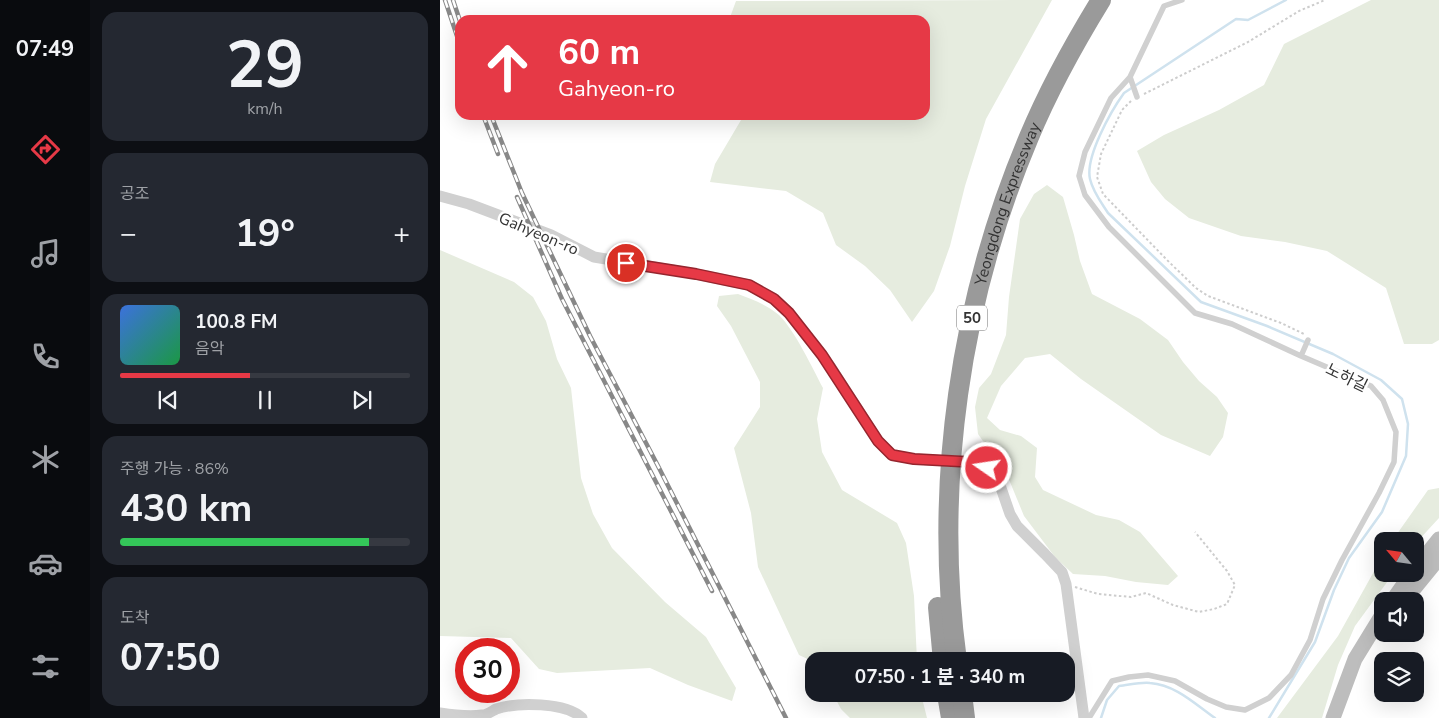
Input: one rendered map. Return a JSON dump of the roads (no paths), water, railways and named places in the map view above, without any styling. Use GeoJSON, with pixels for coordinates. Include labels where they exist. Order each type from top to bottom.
{"type":"FeatureCollection","features":[{"type":"Feature","properties":{"kind":"highway","name":"Yeongdong Expressway"},"geometry":{"type":"LineString","coordinates":[[942,652],[935,561],[936,500],[946,395],[955,338],[976,253],[1004,168],[1030,107],[1056,55],[1087,0]]}},
{"type":"Feature","properties":{"kind":"highway","name":"Yeongdong Expressway"},"geometry":{"type":"LineString","coordinates":[[956,652],[949,576],[950,479],[960,386],[979,287],[997,225],[1029,137],[1057,78],[1101,0]]}},
{"type":"Feature","properties":{"kind":"highway"},"geometry":{"type":"LineString","coordinates":[[948,702],[951,718]]}},
{"type":"Feature","properties":{"kind":"highway"},"geometry":{"type":"LineString","coordinates":[[963,702],[965,718]]}},
{"type":"Feature","properties":{"kind":"street","name":"Gahyeon-ro"},"geometry":{"type":"LineString","coordinates":[[440,196],[469,204],[551,235],[594,257],[749,285],[774,299],[789,313],[830,366],[878,441],[892,455],[914,459],[970,462],[987,468],[1000,485],[1010,514],[1017,526],[1062,572],[1066,584],[1084,718]]}},
{"type":"Feature","properties":{"kind":"street"},"geometry":{"type":"LineString","coordinates":[[1424,558],[1439,539]]}},
{"type":"Feature","properties":{"kind":"street"},"geometry":{"type":"LineString","coordinates":[[1411,592],[1439,558]]}},
{"type":"Feature","properties":{"kind":"street"},"geometry":{"type":"LineString","coordinates":[[1333,718],[1355,659],[1374,628]]}},
{"type":"Feature","properties":{"kind":"street"},"geometry":{"type":"LineString","coordinates":[[1342,718],[1354,685],[1377,642]]}},
{"type":"Feature","properties":{"kind":"street"},"geometry":{"type":"LineString","coordinates":[[440,713],[484,715],[496,709],[529,704],[564,709],[582,718]]}},
{"type":"Feature","properties":{"kind":"lane","name":"노하길"},"geometry":{"type":"LineString","coordinates":[[1089,718],[1112,681],[1129,677],[1148,675],[1175,681],[1207,699],[1226,707],[1245,710],[1270,698],[1291,675],[1310,640],[1323,599],[1394,462],[1396,432],[1383,400],[1371,386],[1300,356],[1232,324],[1195,313],[1109,227],[1085,195],[1079,176],[1084,152],[1111,98],[1131,79],[1164,6],[1182,0]]}},
{"type":"Feature","properties":{"kind":"lane"},"geometry":{"type":"LineString","coordinates":[[1131,79],[1136,95]]}},
{"type":"Feature","properties":{"kind":"lane"},"geometry":{"type":"LineString","coordinates":[[1300,356],[1309,338]]}},
{"type":"Feature","properties":{"kind":"waterway"},"geometry":{"type":"LineString","coordinates":[[1269,718],[1315,642],[1334,590],[1349,558],[1382,512],[1406,456],[1408,424],[1402,399],[1381,380],[1333,354],[1267,326],[1201,302],[1108,213],[1093,188],[1089,170],[1100,134],[1124,93],[1236,19],[1248,20],[1286,0]]}},
{"type":"Feature","properties":{"kind":"waterway"},"geometry":{"type":"LineString","coordinates":[[1101,718],[1107,700],[1119,686],[1138,683],[1159,685],[1177,691],[1215,718]]}},
{"type":"Feature","properties":{"kind":"railway"},"geometry":{"type":"LineString","coordinates":[[445,0],[455,30]]}},
{"type":"Feature","properties":{"kind":"railway"},"geometry":{"type":"LineString","coordinates":[[453,0],[458,15]]}},
{"type":"Feature","properties":{"kind":"railway"},"geometry":{"type":"LineString","coordinates":[[485,120],[498,154]]}},
{"type":"Feature","properties":{"kind":"railway"},"geometry":{"type":"LineString","coordinates":[[493,120],[522,193],[590,336],[786,718]]}},
{"type":"Feature","properties":{"kind":"railway"},"geometry":{"type":"LineString","coordinates":[[517,197],[562,299],[712,591]]}}]}
